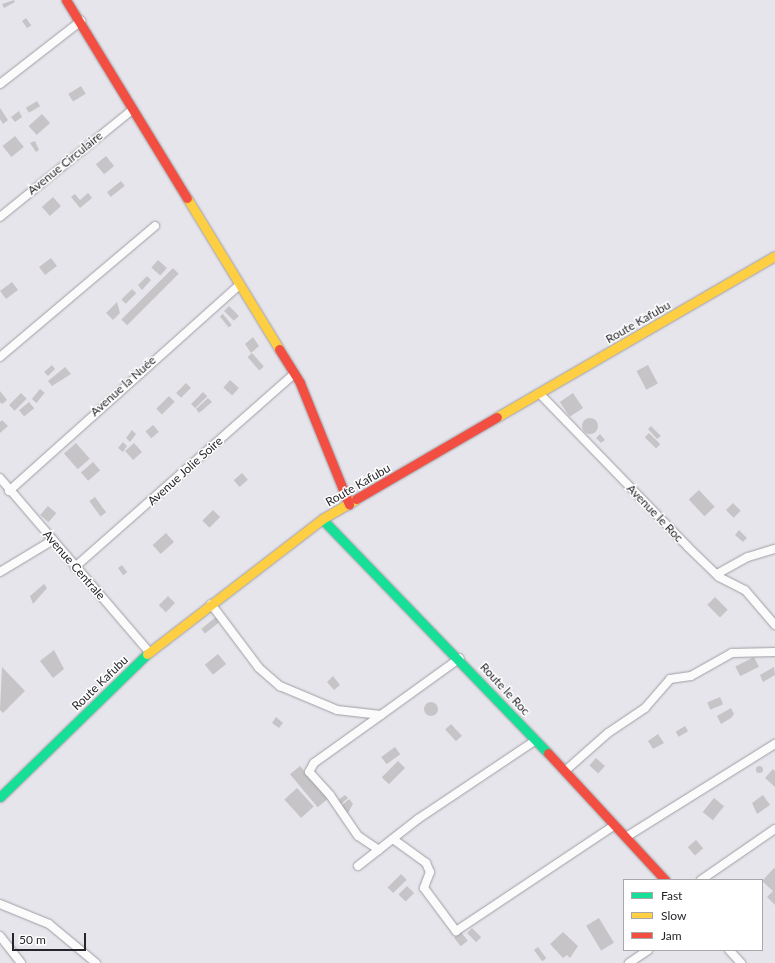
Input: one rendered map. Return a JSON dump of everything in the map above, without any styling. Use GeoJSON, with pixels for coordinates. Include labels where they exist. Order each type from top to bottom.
{"type":"FeatureCollection","features":[{"type":"Feature","properties":{"kind":"street"},"geometry":{"type":"LineString","coordinates":[[66,0],[82,21],[132,110],[294,374],[349,504]]}},
{"type":"Feature","properties":{"kind":"street"},"geometry":{"type":"LineString","coordinates":[[0,84],[82,21]]}},
{"type":"Feature","properties":{"kind":"street","name":"Avenue Circulaire"},"geometry":{"type":"LineString","coordinates":[[0,217],[132,110]]}},
{"type":"Feature","properties":{"kind":"street"},"geometry":{"type":"LineString","coordinates":[[0,357],[156,226]]}},
{"type":"Feature","properties":{"kind":"street","name":"Route Kafubu"},"geometry":{"type":"LineString","coordinates":[[0,797],[149,652],[322,519],[775,256]]}},
{"type":"Feature","properties":{"kind":"street","name":"Avenue la Nuée"},"geometry":{"type":"LineString","coordinates":[[10,491],[239,285]]}},
{"type":"Feature","properties":{"kind":"street","name":"Avenue Jolie Soire"},"geometry":{"type":"LineString","coordinates":[[75,567],[294,374]]}},
{"type":"Feature","properties":{"kind":"street","name":"Avenue le Roc"},"geometry":{"type":"LineString","coordinates":[[539,394],[717,574],[745,590],[775,625]]}},
{"type":"Feature","properties":{"kind":"street","name":"Avenue Centrale"},"geometry":{"type":"LineString","coordinates":[[0,478],[149,652]]}},
{"type":"Feature","properties":{"kind":"street","name":"Route le Roc"},"geometry":{"type":"LineString","coordinates":[[322,519],[460,658],[664,879]]}},
{"type":"Feature","properties":{"kind":"street"},"geometry":{"type":"LineString","coordinates":[[0,572],[53,540]]}},
{"type":"Feature","properties":{"kind":"street"},"geometry":{"type":"LineString","coordinates":[[717,574],[748,557],[775,549]]}},
{"type":"Feature","properties":{"kind":"street"},"geometry":{"type":"LineString","coordinates":[[211,604],[259,668],[280,686],[337,710],[381,715]]}},
{"type":"Feature","properties":{"kind":"street"},"geometry":{"type":"LineString","coordinates":[[565,771],[614,729],[645,708],[670,679],[691,676],[732,653],[775,652]]}},
{"type":"Feature","properties":{"kind":"street"},"geometry":{"type":"LineString","coordinates":[[379,850],[358,836],[334,799],[309,772],[314,763],[460,658]]}},
{"type":"Feature","properties":{"kind":"street"},"geometry":{"type":"LineString","coordinates":[[358,866],[393,839],[536,740]]}},
{"type":"Feature","properties":{"kind":"street"},"geometry":{"type":"LineString","coordinates":[[626,837],[775,744]]}},
{"type":"Feature","properties":{"kind":"street"},"geometry":{"type":"LineString","coordinates":[[393,839],[429,867],[424,888],[456,931],[615,825]]}},
{"type":"Feature","properties":{"kind":"street"},"geometry":{"type":"LineString","coordinates":[[702,879],[775,829]]}},
{"type":"Feature","properties":{"kind":"street"},"geometry":{"type":"LineString","coordinates":[[0,904],[49,924],[96,963]]}},
{"type":"Feature","properties":{"kind":"street"},"geometry":{"type":"LineString","coordinates":[[0,936],[21,963]]}},
{"type":"Feature","properties":{"kind":"street"},"geometry":{"type":"LineString","coordinates":[[629,963],[647,951]]}},
{"type":"Feature","properties":{"kind":"street"},"geometry":{"type":"LineString","coordinates":[[730,951],[741,963]]}},
{"type":"Feature","properties":{"kind":"building"},"geometry":{"type":"Polygon","coordinates":[[[14,0],[15,2],[4,8],[2,4],[14,0]]]}},
{"type":"Feature","properties":{"kind":"building"},"geometry":{"type":"Polygon","coordinates":[[[26,18],[31,25],[27,28],[22,21],[26,18]]]}},
{"type":"Feature","properties":{"kind":"building"},"geometry":{"type":"Polygon","coordinates":[[[81,86],[86,94],[73,102],[68,94],[81,86]]]}},
{"type":"Feature","properties":{"kind":"building"},"geometry":{"type":"Polygon","coordinates":[[[37,101],[40,106],[29,113],[26,108],[37,101]]]}},
{"type":"Feature","properties":{"kind":"building"},"geometry":{"type":"Polygon","coordinates":[[[0,108],[8,120],[3,124],[0,119],[0,108]]]}},
{"type":"Feature","properties":{"kind":"building"},"geometry":{"type":"Polygon","coordinates":[[[19,111],[22,117],[15,122],[11,117],[19,111]]]}},
{"type":"Feature","properties":{"kind":"building"},"geometry":{"type":"Polygon","coordinates":[[[42,114],[50,123],[37,135],[29,126],[42,114]]]}},
{"type":"Feature","properties":{"kind":"building"},"geometry":{"type":"Polygon","coordinates":[[[15,136],[24,147],[11,157],[3,146],[15,136]]]}},
{"type":"Feature","properties":{"kind":"building"},"geometry":{"type":"Polygon","coordinates":[[[35,141],[39,150],[36,152],[30,143],[35,141]]]}},
{"type":"Feature","properties":{"kind":"building"},"geometry":{"type":"Polygon","coordinates":[[[106,156],[114,166],[104,174],[96,164],[106,156]]]}},
{"type":"Feature","properties":{"kind":"building"},"geometry":{"type":"Polygon","coordinates":[[[121,181],[125,186],[111,197],[107,192],[121,181]]]}},
{"type":"Feature","properties":{"kind":"building"},"geometry":{"type":"Polygon","coordinates":[[[88,193],[92,198],[80,208],[71,197],[75,194],[80,200],[88,193]]]}},
{"type":"Feature","properties":{"kind":"building"},"geometry":{"type":"Polygon","coordinates":[[[53,197],[61,206],[50,216],[42,207],[53,197]]]}},
{"type":"Feature","properties":{"kind":"building"},"geometry":{"type":"Polygon","coordinates":[[[51,258],[57,266],[45,275],[39,267],[51,258]]]}},
{"type":"Feature","properties":{"kind":"building"},"geometry":{"type":"Polygon","coordinates":[[[158,260],[167,268],[160,275],[151,267],[158,260]]]}},
{"type":"Feature","properties":{"kind":"building"},"geometry":{"type":"Polygon","coordinates":[[[173,268],[179,274],[127,325],[121,320],[173,268]]]}},
{"type":"Feature","properties":{"kind":"building"},"geometry":{"type":"Polygon","coordinates":[[[147,276],[151,280],[142,290],[138,285],[147,276]]]}},
{"type":"Feature","properties":{"kind":"building"},"geometry":{"type":"Polygon","coordinates":[[[12,282],[18,290],[6,299],[0,291],[12,282]]]}},
{"type":"Feature","properties":{"kind":"building"},"geometry":{"type":"Polygon","coordinates":[[[132,289],[136,293],[126,304],[121,300],[132,289]]]}},
{"type":"Feature","properties":{"kind":"building"},"geometry":{"type":"Polygon","coordinates":[[[117,302],[120,313],[113,320],[106,313],[117,302]]]}},
{"type":"Feature","properties":{"kind":"building"},"geometry":{"type":"Polygon","coordinates":[[[229,306],[239,316],[234,321],[224,311],[229,306]]]}},
{"type":"Feature","properties":{"kind":"building"},"geometry":{"type":"Polygon","coordinates":[[[223,314],[232,325],[229,327],[220,317],[223,314]]]}},
{"type":"Feature","properties":{"kind":"building"},"geometry":{"type":"Polygon","coordinates":[[[253,337],[259,346],[251,353],[245,344],[253,337]]]}},
{"type":"Feature","properties":{"kind":"building"},"geometry":{"type":"Polygon","coordinates":[[[252,353],[264,367],[259,371],[247,357],[252,353]]]}},
{"type":"Feature","properties":{"kind":"building"},"geometry":{"type":"Polygon","coordinates":[[[52,365],[55,369],[48,376],[44,372],[52,365]]]}},
{"type":"Feature","properties":{"kind":"building"},"geometry":{"type":"Polygon","coordinates":[[[648,365],[658,384],[646,390],[637,371],[648,365]]]}},
{"type":"Feature","properties":{"kind":"building"},"geometry":{"type":"Polygon","coordinates":[[[65,367],[71,374],[52,386],[48,381],[65,367]]]}},
{"type":"Feature","properties":{"kind":"building"},"geometry":{"type":"Polygon","coordinates":[[[230,380],[239,388],[232,395],[223,387],[230,380]]]}},
{"type":"Feature","properties":{"kind":"building"},"geometry":{"type":"Polygon","coordinates":[[[186,383],[191,388],[181,398],[176,393],[186,383]]]}},
{"type":"Feature","properties":{"kind":"building"},"geometry":{"type":"Polygon","coordinates":[[[40,389],[45,393],[36,403],[32,399],[40,389]]]}},
{"type":"Feature","properties":{"kind":"building"},"geometry":{"type":"Polygon","coordinates":[[[0,391],[7,400],[2,404],[0,402],[0,391]]]}},
{"type":"Feature","properties":{"kind":"building"},"geometry":{"type":"Polygon","coordinates":[[[203,392],[207,396],[195,408],[191,404],[203,392]]]}},
{"type":"Feature","properties":{"kind":"building"},"geometry":{"type":"Polygon","coordinates":[[[21,393],[27,399],[15,411],[9,405],[21,393]]]}},
{"type":"Feature","properties":{"kind":"building"},"geometry":{"type":"Polygon","coordinates":[[[573,393],[583,408],[570,417],[560,402],[573,393]]]}},
{"type":"Feature","properties":{"kind":"building"},"geometry":{"type":"Polygon","coordinates":[[[169,396],[175,402],[162,414],[156,409],[169,396]]]}},
{"type":"Feature","properties":{"kind":"building"},"geometry":{"type":"Polygon","coordinates":[[[208,398],[212,402],[199,413],[196,409],[208,398]]]}},
{"type":"Feature","properties":{"kind":"building"},"geometry":{"type":"Polygon","coordinates":[[[29,402],[34,408],[24,416],[19,410],[29,402]]]}},
{"type":"Feature","properties":{"kind":"building"},"geometry":{"type":"Polygon","coordinates":[[[587,418],[593,418],[598,423],[596,432],[593,434],[587,434],[582,429],[582,423],[587,418]]]}},
{"type":"Feature","properties":{"kind":"building"},"geometry":{"type":"Polygon","coordinates":[[[2,420],[8,426],[0,433],[0,422],[2,420]]]}},
{"type":"Feature","properties":{"kind":"building"},"geometry":{"type":"Polygon","coordinates":[[[153,425],[159,432],[151,438],[145,432],[153,425]]]}},
{"type":"Feature","properties":{"kind":"building"},"geometry":{"type":"Polygon","coordinates":[[[651,426],[661,436],[657,439],[648,429],[651,426]]]}},
{"type":"Feature","properties":{"kind":"building"},"geometry":{"type":"Polygon","coordinates":[[[132,430],[136,434],[130,442],[126,438],[132,430]]]}},
{"type":"Feature","properties":{"kind":"building"},"geometry":{"type":"Polygon","coordinates":[[[649,433],[660,444],[656,449],[645,437],[649,433]]]}},
{"type":"Feature","properties":{"kind":"building"},"geometry":{"type":"Polygon","coordinates":[[[600,434],[605,440],[601,443],[596,438],[600,434]]]}},
{"type":"Feature","properties":{"kind":"building"},"geometry":{"type":"Polygon","coordinates":[[[123,442],[127,446],[123,452],[118,448],[123,442]]]}},
{"type":"Feature","properties":{"kind":"building"},"geometry":{"type":"Polygon","coordinates":[[[76,443],[90,459],[78,469],[64,453],[76,443]]]}},
{"type":"Feature","properties":{"kind":"building"},"geometry":{"type":"Polygon","coordinates":[[[134,443],[142,452],[133,460],[125,451],[134,443]]]}},
{"type":"Feature","properties":{"kind":"building"},"geometry":{"type":"Polygon","coordinates":[[[93,462],[100,470],[88,481],[81,472],[93,462]]]}},
{"type":"Feature","properties":{"kind":"building"},"geometry":{"type":"Polygon","coordinates":[[[242,473],[248,480],[240,487],[234,480],[242,473]]]}},
{"type":"Feature","properties":{"kind":"building"},"geometry":{"type":"Polygon","coordinates":[[[699,490],[715,507],[704,516],[689,500],[699,490]]]}},
{"type":"Feature","properties":{"kind":"building"},"geometry":{"type":"Polygon","coordinates":[[[95,497],[106,512],[101,516],[89,501],[95,497]]]}},
{"type":"Feature","properties":{"kind":"building"},"geometry":{"type":"Polygon","coordinates":[[[733,503],[741,511],[734,518],[726,510],[733,503]]]}},
{"type":"Feature","properties":{"kind":"building"},"geometry":{"type":"Polygon","coordinates":[[[48,506],[56,513],[48,522],[40,515],[48,506]]]}},
{"type":"Feature","properties":{"kind":"building"},"geometry":{"type":"Polygon","coordinates":[[[213,510],[220,517],[209,528],[202,521],[213,510]]]}},
{"type":"Feature","properties":{"kind":"building"},"geometry":{"type":"Polygon","coordinates":[[[739,530],[747,538],[743,542],[735,535],[739,530]]]}},
{"type":"Feature","properties":{"kind":"building"},"geometry":{"type":"Polygon","coordinates":[[[166,533],[174,542],[161,554],[153,545],[166,533]]]}},
{"type":"Feature","properties":{"kind":"building"},"geometry":{"type":"Polygon","coordinates":[[[122,565],[127,572],[123,575],[118,568],[122,565]]]}},
{"type":"Feature","properties":{"kind":"building"},"geometry":{"type":"Polygon","coordinates":[[[44,584],[47,588],[33,604],[30,596],[44,584]]]}},
{"type":"Feature","properties":{"kind":"building"},"geometry":{"type":"Polygon","coordinates":[[[168,596],[175,603],[166,612],[159,605],[168,596]]]}},
{"type":"Feature","properties":{"kind":"building"},"geometry":{"type":"Polygon","coordinates":[[[715,597],[728,610],[720,618],[707,605],[715,597]]]}},
{"type":"Feature","properties":{"kind":"building"},"geometry":{"type":"Polygon","coordinates":[[[216,617],[220,622],[205,634],[201,629],[216,617]]]}},
{"type":"Feature","properties":{"kind":"building"},"geometry":{"type":"Polygon","coordinates":[[[54,650],[64,669],[53,678],[40,661],[54,650]]]}},
{"type":"Feature","properties":{"kind":"building"},"geometry":{"type":"Polygon","coordinates":[[[218,654],[226,664],[213,675],[205,665],[218,654]]]}},
{"type":"Feature","properties":{"kind":"building"},"geometry":{"type":"Polygon","coordinates":[[[754,657],[759,667],[740,676],[735,667],[754,657]]]}},
{"type":"Feature","properties":{"kind":"building"},"geometry":{"type":"Polygon","coordinates":[[[2,667],[25,691],[3,713],[0,710],[2,667]]]}},
{"type":"Feature","properties":{"kind":"building"},"geometry":{"type":"Polygon","coordinates":[[[774,667],[775,675],[763,682],[760,675],[774,667]]]}},
{"type":"Feature","properties":{"kind":"building"},"geometry":{"type":"Polygon","coordinates":[[[333,676],[340,685],[334,690],[327,682],[333,676]]]}},
{"type":"Feature","properties":{"kind":"building"},"geometry":{"type":"Polygon","coordinates":[[[720,697],[723,704],[710,710],[707,702],[720,697]]]}},
{"type":"Feature","properties":{"kind":"building"},"geometry":{"type":"Polygon","coordinates":[[[431,702],[436,704],[438,709],[436,714],[431,716],[426,714],[424,709],[426,704],[431,702]]]}},
{"type":"Feature","properties":{"kind":"building"},"geometry":{"type":"Polygon","coordinates":[[[731,708],[734,714],[731,718],[721,724],[717,716],[731,708]]]}},
{"type":"Feature","properties":{"kind":"building"},"geometry":{"type":"Polygon","coordinates":[[[276,717],[283,723],[279,728],[272,723],[276,717]]]}},
{"type":"Feature","properties":{"kind":"building"},"geometry":{"type":"Polygon","coordinates":[[[451,724],[462,736],[456,741],[445,729],[451,724]]]}},
{"type":"Feature","properties":{"kind":"building"},"geometry":{"type":"Polygon","coordinates":[[[685,726],[688,731],[679,737],[676,732],[685,726]]]}},
{"type":"Feature","properties":{"kind":"building"},"geometry":{"type":"Polygon","coordinates":[[[658,734],[664,743],[653,749],[648,741],[658,734]]]}},
{"type":"Feature","properties":{"kind":"building"},"geometry":{"type":"Polygon","coordinates":[[[395,747],[400,754],[387,764],[381,757],[395,747]]]}},
{"type":"Feature","properties":{"kind":"building"},"geometry":{"type":"Polygon","coordinates":[[[596,758],[605,766],[598,773],[589,765],[596,758]]]}},
{"type":"Feature","properties":{"kind":"building"},"geometry":{"type":"Polygon","coordinates":[[[398,761],[405,768],[389,784],[382,777],[398,761]]]}},
{"type":"Feature","properties":{"kind":"building"},"geometry":{"type":"Polygon","coordinates":[[[759,765],[762,766],[762,772],[759,773],[756,772],[755,769],[756,766],[759,765]]]}},
{"type":"Feature","properties":{"kind":"building"},"geometry":{"type":"Polygon","coordinates":[[[300,766],[328,799],[318,807],[290,774],[300,766]]]}},
{"type":"Feature","properties":{"kind":"building"},"geometry":{"type":"Polygon","coordinates":[[[773,769],[775,771],[775,787],[765,778],[773,769]]]}},
{"type":"Feature","properties":{"kind":"building"},"geometry":{"type":"Polygon","coordinates":[[[297,788],[314,807],[301,818],[284,799],[297,788]]]}},
{"type":"Feature","properties":{"kind":"building"},"geometry":{"type":"Polygon","coordinates":[[[345,795],[348,798],[340,805],[337,801],[345,795]]]}},
{"type":"Feature","properties":{"kind":"building"},"geometry":{"type":"Polygon","coordinates":[[[763,795],[770,805],[757,814],[752,803],[763,795]]]}},
{"type":"Feature","properties":{"kind":"building"},"geometry":{"type":"Polygon","coordinates":[[[714,798],[724,806],[713,820],[703,812],[714,798]]]}},
{"type":"Feature","properties":{"kind":"building"},"geometry":{"type":"Polygon","coordinates":[[[349,799],[353,804],[348,813],[341,806],[349,799]]]}},
{"type":"Feature","properties":{"kind":"building"},"geometry":{"type":"Polygon","coordinates":[[[696,840],[703,848],[695,856],[688,847],[696,840]]]}},
{"type":"Feature","properties":{"kind":"building"},"geometry":{"type":"Polygon","coordinates":[[[774,868],[775,869],[775,905],[767,897],[773,891],[763,882],[763,880],[774,868]]]}},
{"type":"Feature","properties":{"kind":"building"},"geometry":{"type":"Polygon","coordinates":[[[401,874],[407,880],[393,893],[388,887],[401,874]]]}},
{"type":"Feature","properties":{"kind":"building"},"geometry":{"type":"Polygon","coordinates":[[[407,886],[414,893],[406,902],[399,894],[407,886]]]}},
{"type":"Feature","properties":{"kind":"building"},"geometry":{"type":"Polygon","coordinates":[[[599,918],[614,943],[601,951],[586,926],[599,918]]]}},
{"type":"Feature","properties":{"kind":"building"},"geometry":{"type":"Polygon","coordinates":[[[472,928],[481,937],[476,942],[467,933],[472,928]]]}},
{"type":"Feature","properties":{"kind":"building"},"geometry":{"type":"Polygon","coordinates":[[[461,932],[468,941],[461,946],[454,938],[461,932]]]}},
{"type":"Feature","properties":{"kind":"building"},"geometry":{"type":"Polygon","coordinates":[[[563,932],[578,946],[570,958],[567,955],[563,958],[550,944],[563,932]]]}},
{"type":"Feature","properties":{"kind":"building"},"geometry":{"type":"Polygon","coordinates":[[[538,947],[546,958],[542,961],[534,950],[538,947]]]}},
{"type":"Feature","properties":{"kind":"traffic: fast"},"geometry":{"type":"LineString","coordinates":[[322,519],[548,753]]}},
{"type":"Feature","properties":{"kind":"traffic: fast"},"geometry":{"type":"LineString","coordinates":[[0,797],[147,654]]}},
{"type":"Feature","properties":{"kind":"traffic: slow"},"geometry":{"type":"LineString","coordinates":[[187,198],[279,349]]}},
{"type":"Feature","properties":{"kind":"traffic: slow"},"geometry":{"type":"LineString","coordinates":[[497,417],[775,256]]}},
{"type":"Feature","properties":{"kind":"traffic: slow"},"geometry":{"type":"LineString","coordinates":[[147,654],[322,519],[356,499]]}},
{"type":"Feature","properties":{"kind":"traffic: jam"},"geometry":{"type":"LineString","coordinates":[[66,0],[187,198]]}},
{"type":"Feature","properties":{"kind":"traffic: jam"},"geometry":{"type":"LineString","coordinates":[[279,349],[300,383],[349,504]]}},
{"type":"Feature","properties":{"kind":"traffic: jam"},"geometry":{"type":"LineString","coordinates":[[356,499],[497,417]]}},
{"type":"Feature","properties":{"kind":"traffic: jam"},"geometry":{"type":"LineString","coordinates":[[548,753],[664,879]]}}]}
